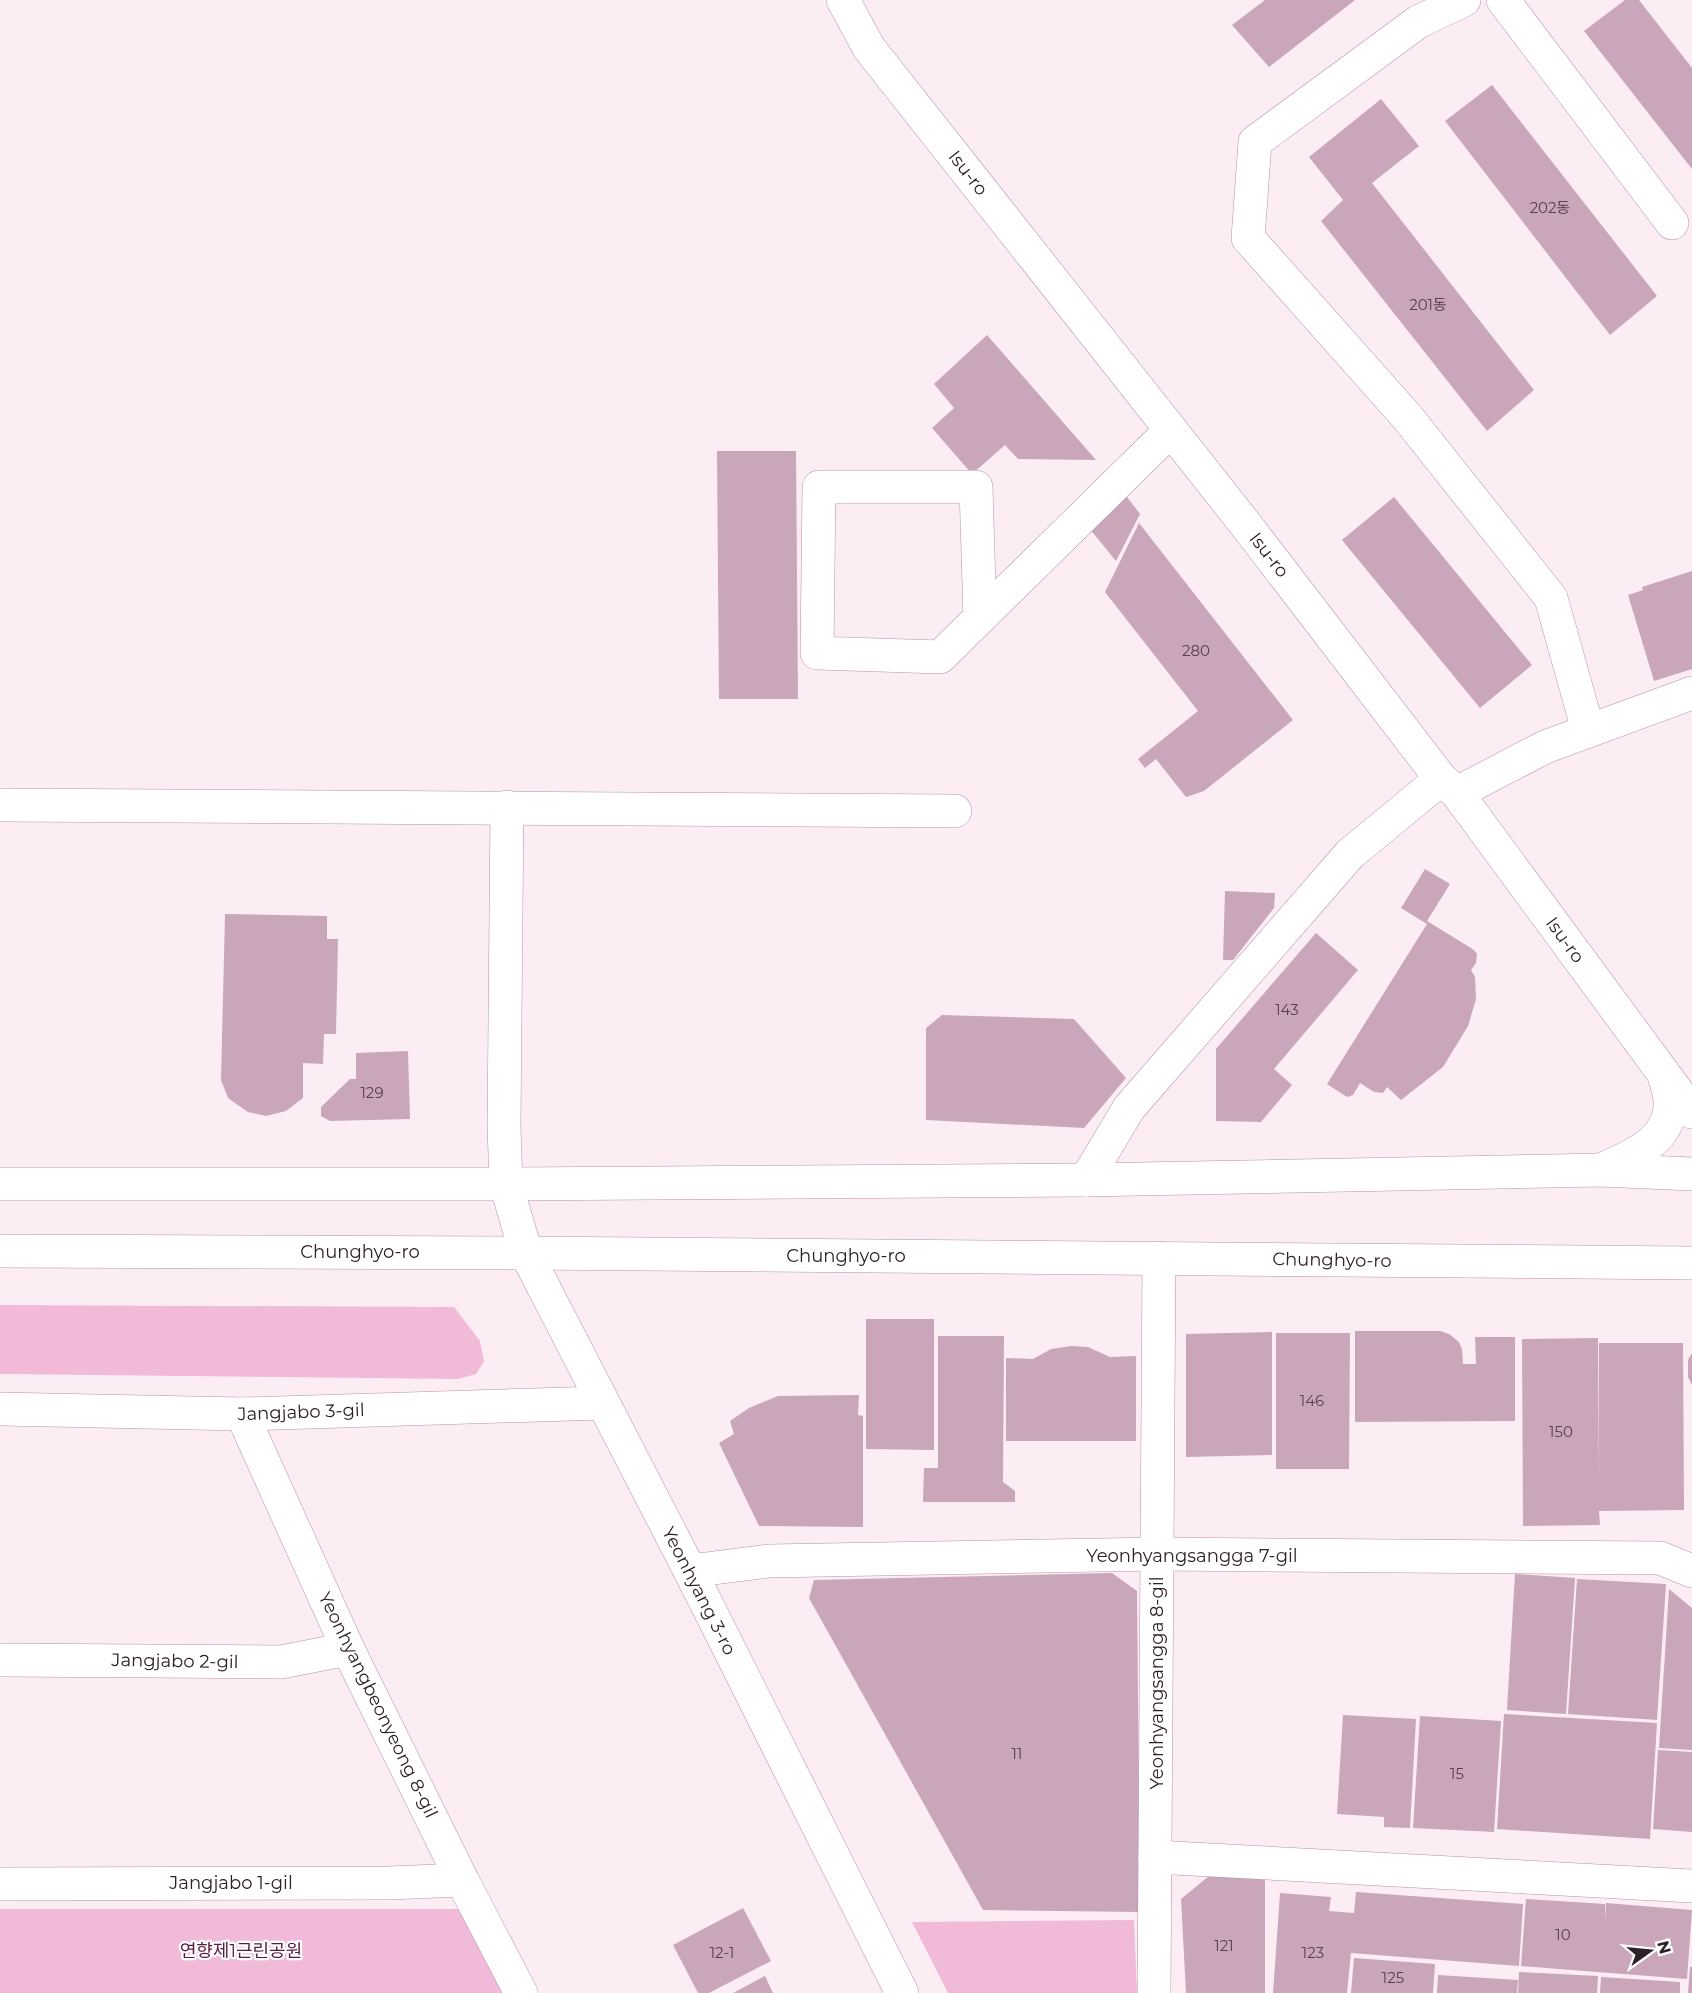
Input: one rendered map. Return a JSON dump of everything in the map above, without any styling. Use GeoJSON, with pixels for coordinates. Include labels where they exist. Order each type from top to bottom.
{"type":"FeatureCollection","features":[{"type":"Feature","properties":{"kind":"street","name":"Isu-ro"},"geometry":{"type":"LineString","coordinates":[[843,0],[869,48],[1449,786],[1692,1112]]}},
{"type":"Feature","properties":{"kind":"street"},"geometry":{"type":"LineString","coordinates":[[1464,0],[1418,22],[1255,142],[1248,238],[1408,418],[1551,598],[1588,730]]}},
{"type":"Feature","properties":{"kind":"street"},"geometry":{"type":"LineString","coordinates":[[1503,0],[1672,223]]}},
{"type":"Feature","properties":{"kind":"street"},"geometry":{"type":"LineString","coordinates":[[980,618],[976,487],[819,487],[817,653],[940,657],[980,618],[1171,430]]}},
{"type":"Feature","properties":{"kind":"street"},"geometry":{"type":"LineString","coordinates":[[1086,1180],[1129,1108],[1350,854],[1449,786],[1588,730],[1692,693]]}},
{"type":"Feature","properties":{"kind":"street"},"geometry":{"type":"LineString","coordinates":[[0,804],[955,811]]}},
{"type":"Feature","properties":{"kind":"street","name":"Yeonhyang 3-ro"},"geometry":{"type":"LineString","coordinates":[[507,807],[504,1114],[507,1184],[526,1253],[690,1571],[902,1993]]}},
{"type":"Feature","properties":{"kind":"street"},"geometry":{"type":"LineString","coordinates":[[1601,1170],[1630,1157],[1654,1141],[1666,1124],[1670,1104],[1664,1074]]}},
{"type":"Feature","properties":{"kind":"street"},"geometry":{"type":"LineString","coordinates":[[0,1184],[507,1184],[1086,1180],[1601,1170],[1692,1174]]}},
{"type":"Feature","properties":{"kind":"street","name":"Chunghyo-ro"},"geometry":{"type":"LineString","coordinates":[[0,1251],[1692,1263]]}},
{"type":"Feature","properties":{"kind":"street","name":"Yeonhyangsangga 8-gil"},"geometry":{"type":"LineString","coordinates":[[1154,1993],[1159,1258]]}},
{"type":"Feature","properties":{"kind":"street","name":"Jangjabo 3-gil"},"geometry":{"type":"LineString","coordinates":[[0,1409],[242,1414],[602,1402]]}},
{"type":"Feature","properties":{"kind":"street","name":"Yeonhyangbeonyeong 8-gil"},"geometry":{"type":"LineString","coordinates":[[242,1414],[348,1649],[462,1880],[521,1993]]}},
{"type":"Feature","properties":{"kind":"street","name":"Yeonhyangsangga 7-gil"},"geometry":{"type":"LineString","coordinates":[[690,1571],[769,1561],[1158,1554],[1660,1558],[1692,1570]]}},
{"type":"Feature","properties":{"kind":"street","name":"Jangjabo 2-gil"},"geometry":{"type":"LineString","coordinates":[[0,1660],[281,1662],[348,1649]]}},
{"type":"Feature","properties":{"kind":"street"},"geometry":{"type":"LineString","coordinates":[[1155,1857],[1692,1886]]}},
{"type":"Feature","properties":{"kind":"street","name":"Jangjabo 1-gil"},"geometry":{"type":"LineString","coordinates":[[0,1884],[389,1883],[462,1880]]}},
{"type":"Feature","properties":{"kind":"green space"},"geometry":{"type":"Polygon","coordinates":[[[0,1305],[454,1307],[480,1341],[484,1361],[476,1374],[458,1379],[0,1374],[0,1305]]]}},
{"type":"Feature","properties":{"kind":"green space","name":"연향제1근린공원"},"geometry":{"type":"Polygon","coordinates":[[[0,1909],[463,1909],[502,1993],[0,1993],[0,1909]]]}},
{"type":"Feature","properties":{"kind":"green space"},"geometry":{"type":"Polygon","coordinates":[[[1134,1920],[1137,1993],[948,1993],[912,1922],[1134,1920]]]}},
{"type":"Feature","properties":{"kind":"building"},"geometry":{"type":"Polygon","coordinates":[[[1265,0],[1355,0],[1269,67],[1232,25],[1265,0]]]}},
{"type":"Feature","properties":{"kind":"building"},"geometry":{"type":"Polygon","coordinates":[[[1625,0],[1639,0],[1692,68],[1692,169],[1584,31],[1625,0]]]}},
{"type":"Feature","properties":{"kind":"building"},"geometry":{"type":"Polygon","coordinates":[[[1492,85],[1657,296],[1610,335],[1445,121],[1492,85]]]}},
{"type":"Feature","properties":{"kind":"building"},"geometry":{"type":"Polygon","coordinates":[[[1381,99],[1419,146],[1372,183],[1534,390],[1487,431],[1321,221],[1343,200],[1309,157],[1381,99]]]}},
{"type":"Feature","properties":{"kind":"building"},"geometry":{"type":"Polygon","coordinates":[[[987,335],[1096,460],[1018,459],[1005,445],[972,474],[932,428],[954,408],[934,384],[987,335]]]}},
{"type":"Feature","properties":{"kind":"building"},"geometry":{"type":"Polygon","coordinates":[[[717,451],[796,451],[798,699],[719,699],[717,451]]]}},
{"type":"Feature","properties":{"kind":"building"},"geometry":{"type":"Polygon","coordinates":[[[1127,497],[1140,514],[1116,561],[1089,528],[1127,497]]]}},
{"type":"Feature","properties":{"kind":"building"},"geometry":{"type":"Polygon","coordinates":[[[1394,497],[1532,665],[1480,708],[1342,540],[1394,497]]]}},
{"type":"Feature","properties":{"kind":"building"},"geometry":{"type":"Polygon","coordinates":[[[1139,523],[1293,720],[1204,791],[1186,797],[1156,759],[1145,768],[1138,759],[1198,711],[1105,592],[1139,523]]]}},
{"type":"Feature","properties":{"kind":"building"},"geometry":{"type":"Polygon","coordinates":[[[1692,571],[1692,669],[1654,681],[1628,595],[1643,590],[1642,587],[1692,571]]]}},
{"type":"Feature","properties":{"kind":"building"},"geometry":{"type":"Polygon","coordinates":[[[1425,869],[1450,884],[1427,921],[1477,954],[1476,963],[1471,970],[1475,977],[1476,999],[1468,1026],[1443,1067],[1401,1100],[1387,1087],[1383,1093],[1374,1092],[1360,1083],[1353,1095],[1347,1097],[1327,1084],[1427,924],[1401,908],[1425,869]]]}},
{"type":"Feature","properties":{"kind":"building"},"geometry":{"type":"Polygon","coordinates":[[[1225,891],[1275,893],[1274,908],[1233,960],[1223,960],[1225,891]]]}},
{"type":"Feature","properties":{"kind":"building"},"geometry":{"type":"Polygon","coordinates":[[[225,914],[327,916],[327,939],[338,939],[336,1034],[324,1034],[323,1064],[303,1063],[303,1098],[286,1111],[266,1116],[248,1112],[228,1098],[221,1080],[225,914]]]}},
{"type":"Feature","properties":{"kind":"building"},"geometry":{"type":"Polygon","coordinates":[[[1316,933],[1358,970],[1274,1069],[1292,1085],[1261,1122],[1216,1121],[1216,1049],[1316,933]]]}},
{"type":"Feature","properties":{"kind":"building"},"geometry":{"type":"Polygon","coordinates":[[[942,1015],[1074,1019],[1126,1078],[1084,1128],[926,1120],[926,1028],[942,1015]]]}},
{"type":"Feature","properties":{"kind":"building"},"geometry":{"type":"Polygon","coordinates":[[[408,1051],[410,1119],[330,1121],[321,1116],[321,1107],[350,1079],[356,1079],[356,1053],[408,1051]]]}},
{"type":"Feature","properties":{"kind":"building"},"geometry":{"type":"Polygon","coordinates":[[[866,1319],[934,1319],[934,1450],[866,1449],[866,1319]]]}},
{"type":"Feature","properties":{"kind":"building"},"geometry":{"type":"Polygon","coordinates":[[[1355,1331],[1440,1331],[1449,1334],[1459,1342],[1463,1364],[1476,1364],[1475,1337],[1515,1337],[1515,1421],[1355,1422],[1355,1331]]]}},
{"type":"Feature","properties":{"kind":"building"},"geometry":{"type":"Polygon","coordinates":[[[1272,1332],[1272,1455],[1186,1457],[1186,1334],[1272,1332]]]}},
{"type":"Feature","properties":{"kind":"building"},"geometry":{"type":"Polygon","coordinates":[[[1276,1333],[1350,1333],[1349,1469],[1276,1469],[1276,1333]]]}},
{"type":"Feature","properties":{"kind":"building"},"geometry":{"type":"Polygon","coordinates":[[[938,1336],[1004,1336],[1003,1482],[1015,1491],[1015,1502],[923,1502],[924,1468],[938,1468],[938,1336]]]}},
{"type":"Feature","properties":{"kind":"building"},"geometry":{"type":"Polygon","coordinates":[[[1598,1338],[1599,1484],[1599,1343],[1683,1343],[1684,1510],[1599,1511],[1600,1525],[1523,1526],[1522,1339],[1598,1338]]]}},
{"type":"Feature","properties":{"kind":"building"},"geometry":{"type":"Polygon","coordinates":[[[1071,1346],[1088,1347],[1110,1357],[1136,1356],[1136,1441],[1006,1441],[1006,1358],[1033,1359],[1051,1349],[1071,1346]]]}},
{"type":"Feature","properties":{"kind":"building"},"geometry":{"type":"Polygon","coordinates":[[[1692,1353],[1692,1385],[1688,1377],[1688,1360],[1692,1353]]]}},
{"type":"Feature","properties":{"kind":"building"},"geometry":{"type":"Polygon","coordinates":[[[859,1395],[858,1415],[863,1416],[863,1527],[759,1526],[719,1443],[734,1434],[730,1421],[749,1408],[778,1396],[859,1395]]]}},
{"type":"Feature","properties":{"kind":"building"},"geometry":{"type":"Polygon","coordinates":[[[1112,1573],[1137,1591],[1140,1912],[983,1910],[809,1598],[814,1580],[1112,1573]]]}},
{"type":"Feature","properties":{"kind":"building"},"geometry":{"type":"Polygon","coordinates":[[[1515,1574],[1575,1578],[1566,1714],[1507,1710],[1515,1574]]]}},
{"type":"Feature","properties":{"kind":"building"},"geometry":{"type":"Polygon","coordinates":[[[1577,1579],[1666,1584],[1657,1720],[1568,1714],[1577,1579]]]}},
{"type":"Feature","properties":{"kind":"building"},"geometry":{"type":"Polygon","coordinates":[[[1669,1589],[1692,1608],[1692,1750],[1659,1748],[1669,1589]]]}},
{"type":"Feature","properties":{"kind":"building"},"geometry":{"type":"Polygon","coordinates":[[[1504,1714],[1657,1723],[1650,1839],[1497,1829],[1504,1714]]]}},
{"type":"Feature","properties":{"kind":"building"},"geometry":{"type":"Polygon","coordinates":[[[1343,1715],[1416,1719],[1410,1828],[1384,1827],[1384,1817],[1337,1814],[1343,1715]]]}},
{"type":"Feature","properties":{"kind":"building"},"geometry":{"type":"Polygon","coordinates":[[[1420,1716],[1501,1721],[1494,1832],[1413,1828],[1420,1716]]]}},
{"type":"Feature","properties":{"kind":"building"},"geometry":{"type":"Polygon","coordinates":[[[1658,1750],[1692,1752],[1692,1832],[1653,1829],[1658,1750]]]}},
{"type":"Feature","properties":{"kind":"building"},"geometry":{"type":"Polygon","coordinates":[[[1209,1876],[1265,1876],[1265,1993],[1186,1993],[1181,1899],[1209,1876]]]}},
{"type":"Feature","properties":{"kind":"building"},"geometry":{"type":"Polygon","coordinates":[[[1356,1892],[1523,1904],[1519,1966],[1351,1953],[1347,1993],[1273,1993],[1280,1893],[1331,1897],[1329,1911],[1354,1913],[1356,1892]]]}},
{"type":"Feature","properties":{"kind":"building"},"geometry":{"type":"Polygon","coordinates":[[[1526,1899],[1605,1904],[1605,1921],[1606,1903],[1692,1910],[1687,1979],[1521,1966],[1526,1899]]]}},
{"type":"Feature","properties":{"kind":"building"},"geometry":{"type":"Polygon","coordinates":[[[743,1908],[771,1961],[709,1993],[698,1993],[673,1945],[743,1908]]]}},
{"type":"Feature","properties":{"kind":"building"},"geometry":{"type":"Polygon","coordinates":[[[1354,1958],[1435,1964],[1433,1993],[1351,1993],[1354,1958]]]}},
{"type":"Feature","properties":{"kind":"building"},"geometry":{"type":"Polygon","coordinates":[[[1690,1967],[1692,1967],[1692,1993],[1688,1993],[1690,1967]]]}},
{"type":"Feature","properties":{"kind":"building"},"geometry":{"type":"Polygon","coordinates":[[[1519,1972],[1598,1976],[1597,1993],[1518,1993],[1519,1972]]]}},
{"type":"Feature","properties":{"kind":"building"},"geometry":{"type":"Polygon","coordinates":[[[1438,1975],[1518,1980],[1517,1993],[1437,1993],[1438,1975]]]}},
{"type":"Feature","properties":{"kind":"building"},"geometry":{"type":"Polygon","coordinates":[[[765,1976],[773,1993],[733,1993],[765,1976]]]}},
{"type":"Feature","properties":{"kind":"building"},"geometry":{"type":"Polygon","coordinates":[[[1601,1977],[1680,1982],[1680,1993],[1600,1993],[1601,1977]]]}}]}
